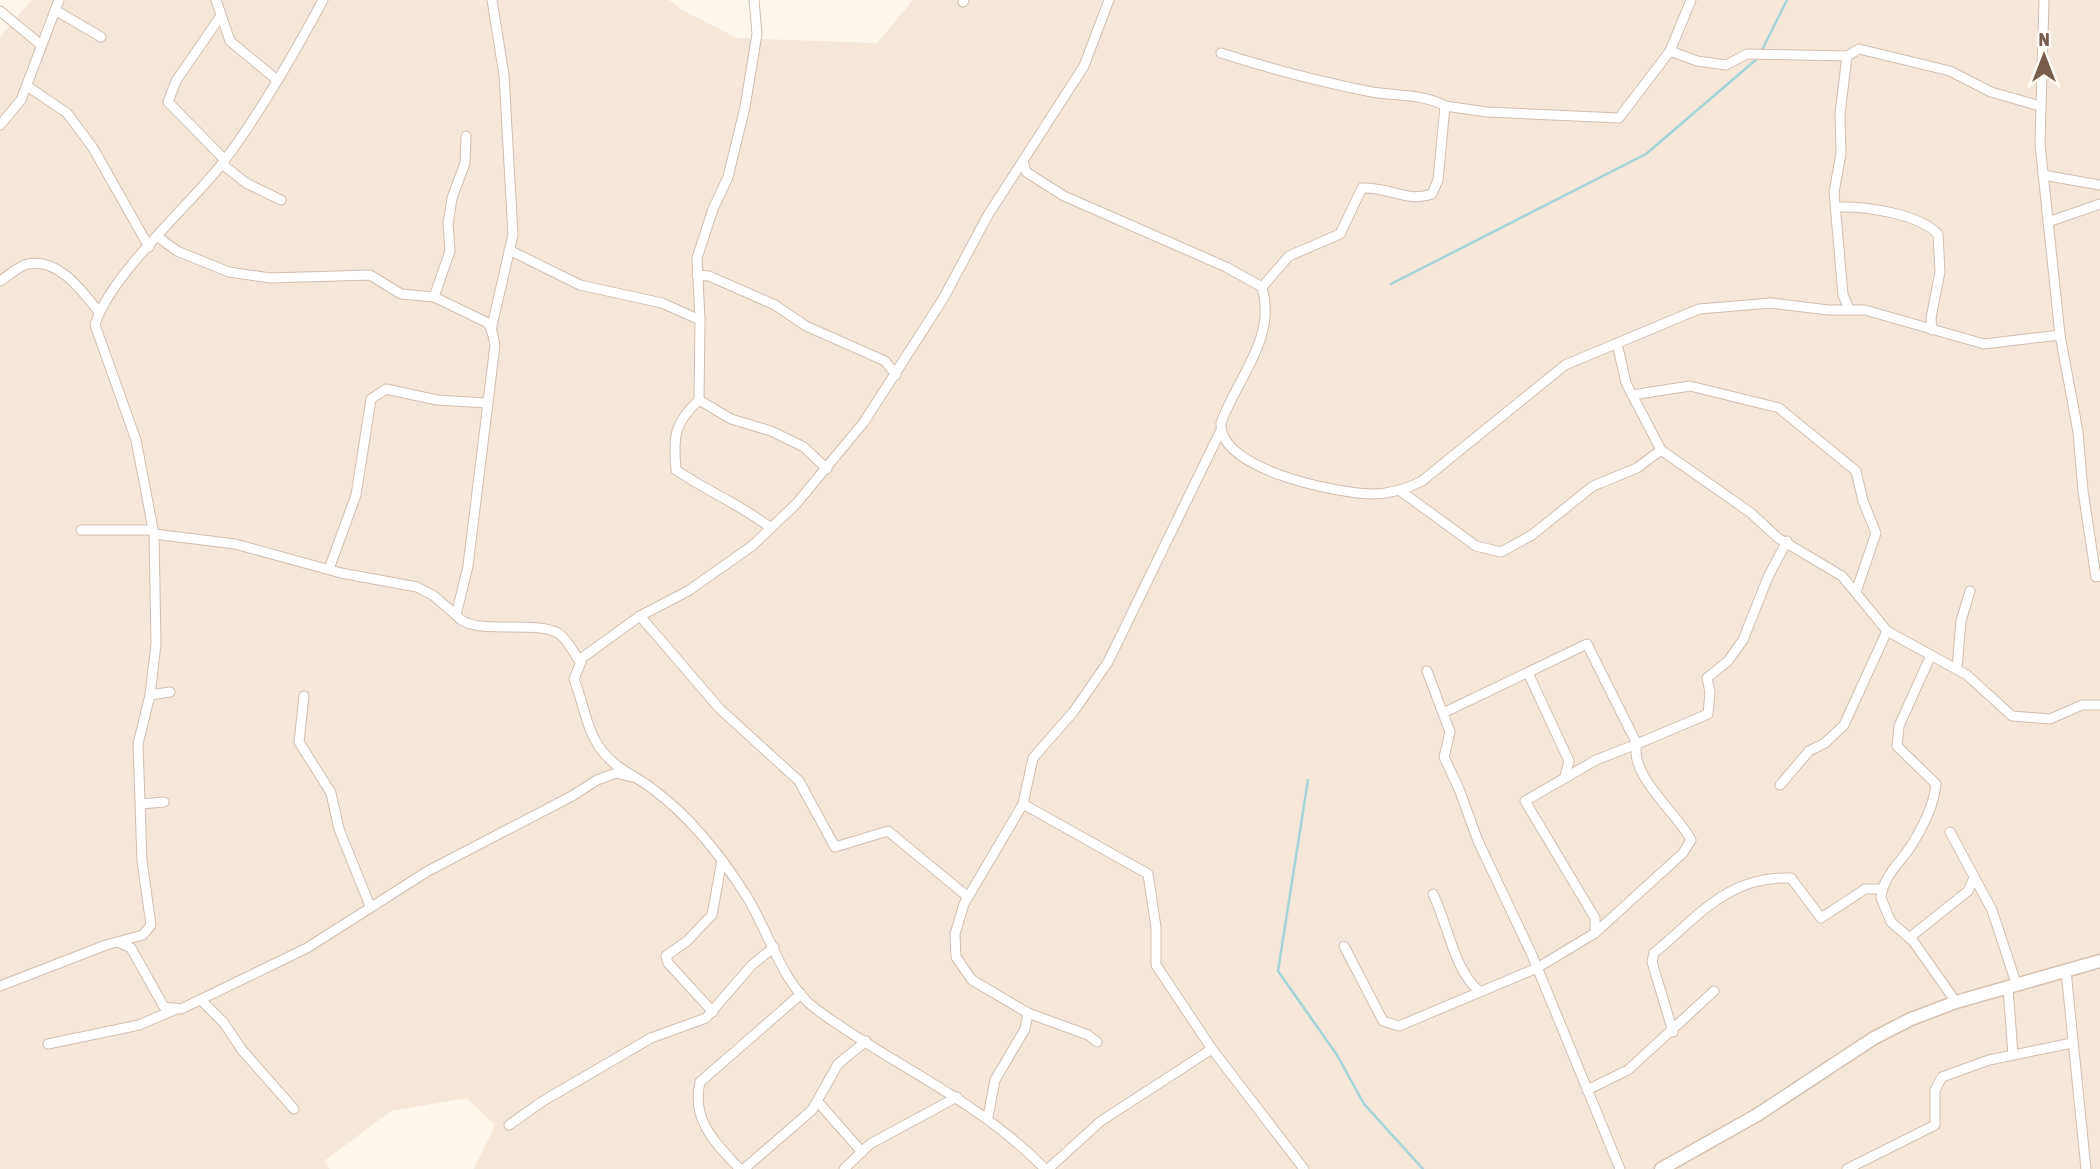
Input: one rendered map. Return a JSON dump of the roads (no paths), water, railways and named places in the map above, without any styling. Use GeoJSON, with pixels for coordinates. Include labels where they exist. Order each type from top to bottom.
{"type":"FeatureCollection","features":[{"type":"Feature","properties":{"kind":"street"},"geometry":{"type":"LineString","coordinates":[[0,125],[20,100],[27,86],[59,0]]}},
{"type":"Feature","properties":{"kind":"street"},"geometry":{"type":"LineString","coordinates":[[216,0],[230,41],[277,80]]}},
{"type":"Feature","properties":{"kind":"street"},"geometry":{"type":"LineString","coordinates":[[0,986],[106,945],[143,935],[152,920],[142,861],[138,744],[150,695],[156,612],[153,532],[136,439],[95,325],[99,312],[149,247],[223,161],[277,80],[323,0]]}},
{"type":"Feature","properties":{"kind":"street"},"geometry":{"type":"LineString","coordinates":[[490,334],[513,235],[504,75],[492,0]]}},
{"type":"Feature","properties":{"kind":"street"},"geometry":{"type":"LineString","coordinates":[[754,0],[757,34],[746,107],[728,177],[700,245],[697,275],[700,320],[699,400],[680,417],[673,446],[676,470],[708,492],[748,510],[771,528]]}},
{"type":"Feature","properties":{"kind":"street"},"geometry":{"type":"LineString","coordinates":[[579,660],[640,616],[688,591],[752,546],[827,468],[896,374],[1012,177],[1084,66],[1109,0]]}},
{"type":"Feature","properties":{"kind":"street"},"geometry":{"type":"LineString","coordinates":[[1221,53],[1330,83],[1385,94],[1434,99],[1446,106],[1487,112],[1619,118],[1670,51],[1691,0]]}},
{"type":"Feature","properties":{"kind":"street"},"geometry":{"type":"LineString","coordinates":[[2044,0],[2045,63],[2040,106],[2043,175],[2060,335],[2078,432],[2083,491],[2099,575]]}},
{"type":"Feature","properties":{"kind":"street"},"geometry":{"type":"LineString","coordinates":[[55,10],[101,37]]}},
{"type":"Feature","properties":{"kind":"street"},"geometry":{"type":"LineString","coordinates":[[0,11],[41,45]]}},
{"type":"Feature","properties":{"kind":"street"},"geometry":{"type":"LineString","coordinates":[[220,17],[176,81],[168,102],[246,183],[281,201]]}},
{"type":"Feature","properties":{"kind":"street"},"geometry":{"type":"LineString","coordinates":[[1670,51],[1697,61],[1726,65],[1747,54],[1847,56],[1859,50],[1950,71],[1991,92],[2040,106]]}},
{"type":"Feature","properties":{"kind":"street"},"geometry":{"type":"LineString","coordinates":[[1847,56],[1840,114],[1841,154],[1833,192],[1843,295],[1849,309]]}},
{"type":"Feature","properties":{"kind":"street"},"geometry":{"type":"LineString","coordinates":[[27,86],[66,113],[93,148],[149,247]]}},
{"type":"Feature","properties":{"kind":"street"},"geometry":{"type":"LineString","coordinates":[[1097,1042],[1088,1035],[1028,1013],[972,981],[956,957],[956,934],[968,897],[1023,804],[1032,758],[1074,711],[1108,662],[1220,432],[1224,414],[1256,353],[1264,320],[1262,287],[1289,256],[1340,234],[1362,188],[1375,187],[1418,199],[1432,194],[1438,180],[1446,106]]}},
{"type":"Feature","properties":{"kind":"street"},"geometry":{"type":"LineString","coordinates":[[434,297],[450,251],[448,224],[452,198],[465,163],[466,136]]}},
{"type":"Feature","properties":{"kind":"street"},"geometry":{"type":"LineString","coordinates":[[1023,161],[1026,172],[1064,196],[1226,267],[1262,287]]}},
{"type":"Feature","properties":{"kind":"street"},"geometry":{"type":"LineString","coordinates":[[1012,177],[1026,172]]}},
{"type":"Feature","properties":{"kind":"street"},"geometry":{"type":"LineString","coordinates":[[2043,175],[2100,185]]}},
{"type":"Feature","properties":{"kind":"street"},"geometry":{"type":"LineString","coordinates":[[2048,222],[2100,204]]}},
{"type":"Feature","properties":{"kind":"street"},"geometry":{"type":"LineString","coordinates":[[1836,207],[1861,206],[1878,210],[1920,223],[1938,234],[1940,272],[1931,318],[1932,330]]}},
{"type":"Feature","properties":{"kind":"street"},"geometry":{"type":"LineString","coordinates":[[158,237],[177,251],[229,272],[270,278],[370,275],[401,294],[434,297],[491,327],[490,334],[495,345],[468,566],[456,615]]}},
{"type":"Feature","properties":{"kind":"street"},"geometry":{"type":"LineString","coordinates":[[509,250],[580,285],[662,303],[700,320]]}},
{"type":"Feature","properties":{"kind":"street"},"geometry":{"type":"LineString","coordinates":[[0,281],[27,263],[52,265],[81,289],[99,312]]}},
{"type":"Feature","properties":{"kind":"street"},"geometry":{"type":"LineString","coordinates":[[697,275],[709,276],[775,305],[791,318],[885,361],[896,374]]}},
{"type":"Feature","properties":{"kind":"street"},"geometry":{"type":"LineString","coordinates":[[1220,432],[1226,444],[1284,478],[1369,494],[1402,492],[1422,481],[1565,365],[1699,309],[1772,303],[1828,310],[1865,310],[1984,344],[2060,335]]}},
{"type":"Feature","properties":{"kind":"street"},"geometry":{"type":"LineString","coordinates":[[1617,344],[1620,366],[1632,395],[1661,450],[1751,513],[1778,538],[1831,568],[1857,592],[1887,631],[1975,681],[1999,708],[2012,716],[2050,719],[2082,705],[2100,705]]}},
{"type":"Feature","properties":{"kind":"street"},"geometry":{"type":"LineString","coordinates":[[1632,395],[1690,386],[1766,403],[1790,415],[1814,440],[1846,461],[1860,480],[1863,500],[1876,533],[1857,592]]}},
{"type":"Feature","properties":{"kind":"street"},"geometry":{"type":"LineString","coordinates":[[329,569],[356,495],[371,399],[386,389],[437,400],[486,403]]}},
{"type":"Feature","properties":{"kind":"street"},"geometry":{"type":"LineString","coordinates":[[699,400],[731,419],[771,431],[804,447],[827,468]]}},
{"type":"Feature","properties":{"kind":"street"},"geometry":{"type":"LineString","coordinates":[[1402,492],[1476,546],[1501,552],[1532,535],[1593,486],[1637,468],[1661,450]]}},
{"type":"Feature","properties":{"kind":"street"},"geometry":{"type":"LineString","coordinates":[[81,530],[153,532],[235,544],[329,569],[417,587],[434,596],[472,626],[530,625],[561,634],[581,662],[574,680],[583,700],[588,729],[604,753],[681,811],[722,860],[801,994],[816,1009],[988,1117],[1047,1169],[1101,1121],[1212,1049]]}},
{"type":"Feature","properties":{"kind":"street"},"geometry":{"type":"LineString","coordinates":[[1595,933],[1595,918],[1525,801],[1565,776],[1708,714],[1710,692],[1707,678],[1728,661],[1742,640],[1768,577],[1787,541]]}},
{"type":"Feature","properties":{"kind":"street"},"geometry":{"type":"LineString","coordinates":[[1957,669],[1961,621],[1970,591]]}},
{"type":"Feature","properties":{"kind":"street"},"geometry":{"type":"LineString","coordinates":[[640,616],[719,708],[799,782],[835,847],[888,831],[968,897]]}},
{"type":"Feature","properties":{"kind":"street"},"geometry":{"type":"LineString","coordinates":[[1780,785],[1810,751],[1832,739],[1844,725],[1887,631]]}},
{"type":"Feature","properties":{"kind":"street"},"geometry":{"type":"LineString","coordinates":[[1344,946],[1383,1021],[1391,1026],[1399,1026],[1478,990],[1537,968],[1595,933],[1625,909],[1690,845],[1688,834],[1656,794],[1636,761],[1637,744],[1587,645],[1443,713]]}},
{"type":"Feature","properties":{"kind":"street"},"geometry":{"type":"LineString","coordinates":[[1931,655],[1899,726],[1897,746],[1936,783],[1935,794],[1920,831],[1882,889],[1881,898],[1891,922],[1909,938],[1956,1002]]}},
{"type":"Feature","properties":{"kind":"street"},"geometry":{"type":"LineString","coordinates":[[1427,671],[1450,732],[1444,757],[1460,789],[1478,841],[1537,968],[1620,1169]]}},
{"type":"Feature","properties":{"kind":"street"},"geometry":{"type":"LineString","coordinates":[[1528,673],[1569,761],[1565,776]]}},
{"type":"Feature","properties":{"kind":"street"},"geometry":{"type":"LineString","coordinates":[[150,695],[170,692]]}},
{"type":"Feature","properties":{"kind":"street"},"geometry":{"type":"LineString","coordinates":[[304,696],[299,742],[331,793],[339,830],[370,906]]}},
{"type":"Feature","properties":{"kind":"street"},"geometry":{"type":"LineString","coordinates":[[48,1044],[139,1025],[201,1000],[307,947],[428,871],[597,780],[616,774],[637,778]]}},
{"type":"Feature","properties":{"kind":"street"},"geometry":{"type":"LineString","coordinates":[[141,804],[164,802]]}},
{"type":"Feature","properties":{"kind":"street"},"geometry":{"type":"LineString","coordinates":[[1023,804],[1148,874],[1155,916],[1156,965],[1212,1049],[1304,1169]]}},
{"type":"Feature","properties":{"kind":"street"},"geometry":{"type":"LineString","coordinates":[[1950,832],[1992,910],[2012,987],[2013,1055]]}},
{"type":"Feature","properties":{"kind":"street"},"geometry":{"type":"LineString","coordinates":[[713,1012],[667,963],[666,957],[687,941],[712,915],[722,860]]}},
{"type":"Feature","properties":{"kind":"street"},"geometry":{"type":"LineString","coordinates":[[1673,1032],[1663,992],[1651,962],[1654,953],[1700,910],[1742,885],[1774,877],[1791,878],[1821,918],[1865,889],[1882,889]]}},
{"type":"Feature","properties":{"kind":"street"},"geometry":{"type":"LineString","coordinates":[[1909,938],[1968,891],[1974,878]]}},
{"type":"Feature","properties":{"kind":"street"},"geometry":{"type":"LineString","coordinates":[[1433,894],[1449,928],[1464,976],[1478,990]]}},
{"type":"Feature","properties":{"kind":"street"},"geometry":{"type":"LineString","coordinates":[[120,943],[131,948],[164,1007],[174,1010]]}},
{"type":"Feature","properties":{"kind":"street"},"geometry":{"type":"LineString","coordinates":[[509,1125],[543,1101],[651,1038],[696,1024],[713,1012],[752,965],[774,947]]}},
{"type":"Feature","properties":{"kind":"street"},"geometry":{"type":"LineString","coordinates":[[1661,1169],[1757,1115],[1874,1038],[1956,1002],[2100,961]]}},
{"type":"Feature","properties":{"kind":"street"},"geometry":{"type":"LineString","coordinates":[[2066,971],[2071,1043],[2086,1169]]}},
{"type":"Feature","properties":{"kind":"street"},"geometry":{"type":"LineString","coordinates":[[1587,1090],[1628,1070],[1673,1032],[1714,991]]}},
{"type":"Feature","properties":{"kind":"street"},"geometry":{"type":"LineString","coordinates":[[801,994],[700,1082],[696,1100],[702,1123],[709,1137],[742,1169],[818,1102],[838,1064],[866,1041]]}},
{"type":"Feature","properties":{"kind":"street"},"geometry":{"type":"LineString","coordinates":[[201,1000],[224,1023],[242,1051],[294,1109]]}},
{"type":"Feature","properties":{"kind":"street"},"geometry":{"type":"LineString","coordinates":[[988,1117],[995,1080],[1025,1029],[1028,1013]]}},
{"type":"Feature","properties":{"kind":"street"},"geometry":{"type":"LineString","coordinates":[[1847,1169],[1935,1125],[1935,1090],[1942,1077],[2013,1055],[2071,1043]]}},
{"type":"Feature","properties":{"kind":"street"},"geometry":{"type":"LineString","coordinates":[[844,1169],[870,1144],[957,1097]]}},
{"type":"Feature","properties":{"kind":"street"},"geometry":{"type":"LineString","coordinates":[[818,1102],[859,1156],[861,1169]]}},
{"type":"Feature","properties":{"kind":"waterway"},"geometry":{"type":"LineString","coordinates":[[1761,52],[1787,0]]}},
{"type":"Feature","properties":{"kind":"waterway"},"geometry":{"type":"LineString","coordinates":[[1391,284],[1646,154],[1758,58]]}},
{"type":"Feature","properties":{"kind":"waterway"},"geometry":{"type":"LineString","coordinates":[[1308,780],[1278,971],[1337,1055],[1364,1104],[1423,1169]]}}]}
